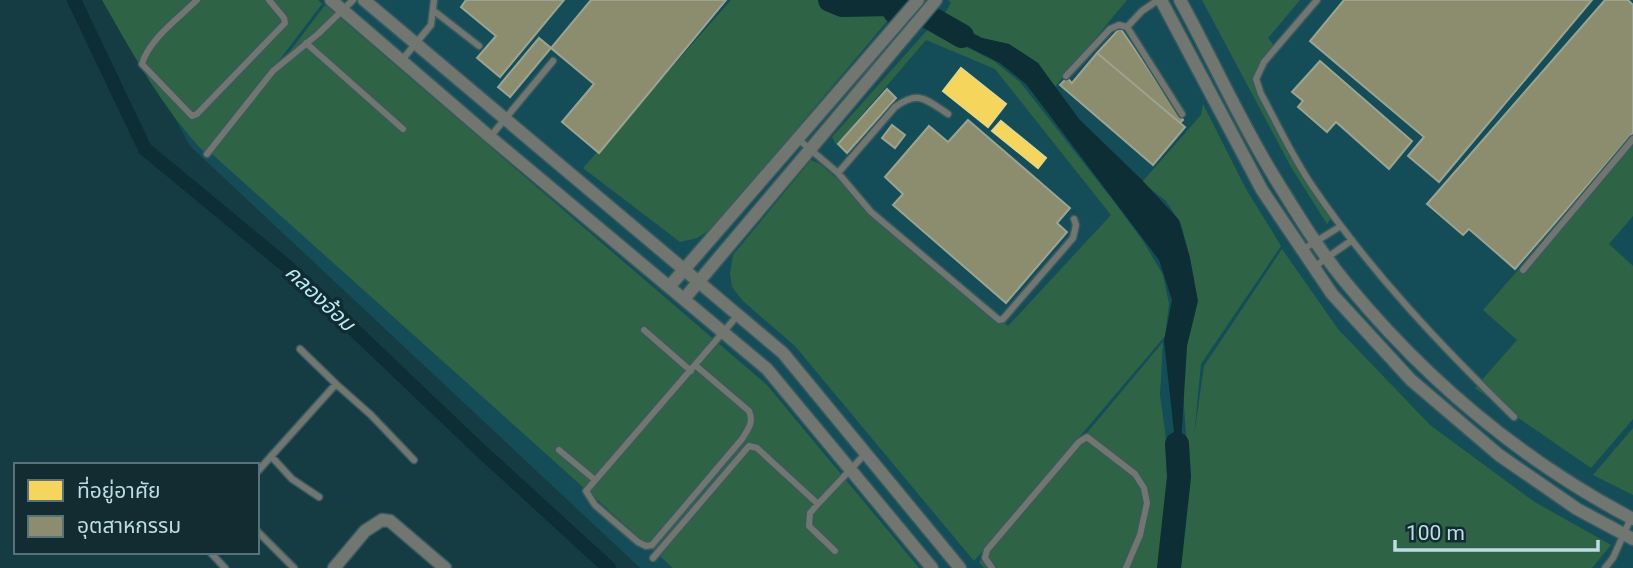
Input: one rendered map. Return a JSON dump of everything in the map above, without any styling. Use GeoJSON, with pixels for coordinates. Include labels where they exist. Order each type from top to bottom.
{"type":"FeatureCollection","features":[{"type":"Feature","properties":{"kind":"street"},"geometry":{"type":"LineString","coordinates":[[331,0],[489,137],[767,369],[932,568]]}},
{"type":"Feature","properties":{"kind":"street"},"geometry":{"type":"LineString","coordinates":[[365,0],[783,353],[960,568]]}},
{"type":"Feature","properties":{"kind":"street"},"geometry":{"type":"LineString","coordinates":[[669,287],[918,0]]}},
{"type":"Feature","properties":{"kind":"street"},"geometry":{"type":"LineString","coordinates":[[1160,0],[1262,190],[1332,294],[1411,380],[1499,455],[1577,509],[1628,536]]}},
{"type":"Feature","properties":{"kind":"street"},"geometry":{"type":"LineString","coordinates":[[1183,1],[1276,181],[1346,283],[1423,368],[1509,441],[1587,494],[1632,518]]}},
{"type":"Feature","properties":{"kind":"street"},"geometry":{"type":"LineString","coordinates":[[684,299],[934,2]]}},
{"type":"Feature","properties":{"kind":"street"},"geometry":{"type":"LineString","coordinates":[[334,568],[365,531],[382,520],[390,521],[445,568]]}},
{"type":"Feature","properties":{"kind":"lane"},"geometry":{"type":"LineString","coordinates":[[197,0],[153,44],[142,64],[192,117],[198,114],[285,23],[269,0]]}},
{"type":"Feature","properties":{"kind":"lane"},"geometry":{"type":"LineString","coordinates":[[207,154],[273,71],[318,34],[353,0]]}},
{"type":"Feature","properties":{"kind":"lane"},"geometry":{"type":"LineString","coordinates":[[401,61],[431,25],[434,0]]}},
{"type":"Feature","properties":{"kind":"lane"},"geometry":{"type":"LineString","coordinates":[[1127,27],[1142,11],[1160,0]]}},
{"type":"Feature","properties":{"kind":"lane"},"geometry":{"type":"LineString","coordinates":[[1317,0],[1264,62],[1256,79],[1261,94],[1311,184],[1341,226],[1426,327],[1514,417]]}},
{"type":"Feature","properties":{"kind":"lane"},"geometry":{"type":"LineString","coordinates":[[434,11],[479,46]]}},
{"type":"Feature","properties":{"kind":"lane"},"geometry":{"type":"LineString","coordinates":[[1066,76],[1110,29],[1119,24],[1127,27],[1182,114]]}},
{"type":"Feature","properties":{"kind":"lane"},"geometry":{"type":"LineString","coordinates":[[306,43],[403,129]]}},
{"type":"Feature","properties":{"kind":"lane"},"geometry":{"type":"LineString","coordinates":[[489,137],[553,61]]}},
{"type":"Feature","properties":{"kind":"lane"},"geometry":{"type":"LineString","coordinates":[[838,173],[895,107],[906,99],[916,96],[923,98],[948,114]]}},
{"type":"Feature","properties":{"kind":"lane"},"geometry":{"type":"LineString","coordinates":[[798,139],[838,173],[871,212],[999,320],[1003,319],[1073,238],[1076,225],[1074,219]]}},
{"type":"Feature","properties":{"kind":"lane"},"geometry":{"type":"LineString","coordinates":[[1523,270],[1633,139]]}},
{"type":"Feature","properties":{"kind":"lane"},"geometry":{"type":"LineString","coordinates":[[1302,250],[1341,226]]}},
{"type":"Feature","properties":{"kind":"lane"},"geometry":{"type":"LineString","coordinates":[[1313,267],[1352,240]]}},
{"type":"Feature","properties":{"kind":"lane"},"geometry":{"type":"LineString","coordinates":[[644,330],[693,368],[749,411],[751,417],[751,424],[741,439],[652,545],[646,546],[596,505],[586,491],[693,368],[738,315]]}},
{"type":"Feature","properties":{"kind":"lane"},"geometry":{"type":"LineString","coordinates":[[300,349],[371,415],[414,460]]}},
{"type":"Feature","properties":{"kind":"lane"},"geometry":{"type":"LineString","coordinates":[[259,470],[337,383]]}},
{"type":"Feature","properties":{"kind":"lane"},"geometry":{"type":"LineString","coordinates":[[992,568],[985,558],[988,550],[1079,442],[1087,437],[1135,474],[1144,488],[1147,503],[1140,535],[1126,568]]}},
{"type":"Feature","properties":{"kind":"lane"},"geometry":{"type":"LineString","coordinates":[[653,558],[749,446],[757,448],[818,503]]}},
{"type":"Feature","properties":{"kind":"lane"},"geometry":{"type":"LineString","coordinates":[[559,450],[595,480]]}},
{"type":"Feature","properties":{"kind":"lane"},"geometry":{"type":"LineString","coordinates":[[835,551],[809,526],[808,519],[818,503],[866,453]]}},
{"type":"Feature","properties":{"kind":"lane"},"geometry":{"type":"LineString","coordinates":[[271,456],[292,479],[319,497]]}},
{"type":"Feature","properties":{"kind":"lane"},"geometry":{"type":"LineString","coordinates":[[1605,568],[1628,536],[1632,518]]}},
{"type":"Feature","properties":{"kind":"lane"},"geometry":{"type":"LineString","coordinates":[[259,533],[294,568]]}},
{"type":"Feature","properties":{"kind":"lane"},"geometry":{"type":"LineString","coordinates":[[213,554],[225,568]]}},
{"type":"Feature","properties":{"kind":"shaded area"},"geometry":{"type":"Polygon","coordinates":[[[110,0],[1633,0],[1633,568],[640,568],[190,146],[110,0]]]}},
{"type":"Feature","properties":{"kind":"shaded area"},"geometry":{"type":"Polygon","coordinates":[[[940,12],[958,26],[982,38],[1009,44],[1038,63],[1079,119],[1179,220],[1198,301],[1187,346],[1179,477],[1164,341],[1172,300],[1159,260],[1026,84],[1000,63],[928,27],[940,12]]]}},
{"type":"Feature","properties":{"kind":"green space"},"geometry":{"type":"Polygon","coordinates":[[[102,0],[318,0],[322,4],[207,155],[163,100],[102,0]]]}},
{"type":"Feature","properties":{"kind":"green space"},"geometry":{"type":"Polygon","coordinates":[[[731,0],[830,0],[842,5],[889,4],[894,13],[713,228],[697,238],[680,242],[583,168],[731,0]]]}},
{"type":"Feature","properties":{"kind":"green space"},"geometry":{"type":"Polygon","coordinates":[[[948,0],[1127,0],[1055,87],[1038,63],[1009,44],[982,38],[943,16],[951,3],[948,0]]]}},
{"type":"Feature","properties":{"kind":"green space"},"geometry":{"type":"Polygon","coordinates":[[[1202,0],[1300,0],[1268,38],[1275,47],[1257,76],[1265,102],[1332,217],[1327,224],[1291,167],[1202,0]]]}},
{"type":"Feature","properties":{"kind":"green space"},"geometry":{"type":"Polygon","coordinates":[[[325,5],[767,385],[919,568],[673,568],[212,154],[325,5]]]}},
{"type":"Feature","properties":{"kind":"green space"},"geometry":{"type":"Polygon","coordinates":[[[929,28],[994,61],[1020,82],[1143,241],[1163,275],[1169,304],[1165,336],[974,561],[795,346],[743,301],[732,287],[730,273],[733,255],[811,160],[820,164],[1008,326],[1111,215],[995,69],[926,40],[836,145],[832,137],[929,28]]]}},
{"type":"Feature","properties":{"kind":"green space"},"geometry":{"type":"Polygon","coordinates":[[[1203,104],[1246,189],[1281,246],[1201,364],[1194,436],[1204,366],[1282,249],[1338,329],[1430,425],[1533,501],[1611,545],[1592,568],[1180,568],[1189,481],[1183,389],[1190,258],[1181,224],[1166,201],[1142,182],[1201,115],[1203,104]]]}},
{"type":"Feature","properties":{"kind":"green space"},"geometry":{"type":"Polygon","coordinates":[[[1633,139],[1633,216],[1609,244],[1633,266],[1633,419],[1591,468],[1475,388],[1517,340],[1483,310],[1633,139]]]}},
{"type":"Feature","properties":{"kind":"green space"},"geometry":{"type":"Polygon","coordinates":[[[1163,342],[1160,395],[1172,483],[1159,568],[984,568],[979,562],[1163,342]]]}},
{"type":"Feature","properties":{"kind":"green space"},"geometry":{"type":"Polygon","coordinates":[[[1633,428],[1633,495],[1593,475],[1633,428]]]}},
{"type":"Feature","properties":{"kind":"building: ที่อยู่อาศัย"},"geometry":{"type":"Polygon","coordinates":[[[961,68],[1006,104],[988,127],[943,91],[961,68]]]}},
{"type":"Feature","properties":{"kind":"building: ที่อยู่อาศัย"},"geometry":{"type":"Polygon","coordinates":[[[1001,121],[1046,158],[1038,168],[992,131],[1001,121]]]}},
{"type":"Feature","properties":{"kind":"building: อุตสาหกรรม"},"geometry":{"type":"Polygon","coordinates":[[[466,0],[564,0],[500,77],[477,58],[496,36],[461,7],[466,0]]]}},
{"type":"Feature","properties":{"kind":"building: อุตสาหกรรม"},"geometry":{"type":"Polygon","coordinates":[[[591,0],[726,0],[599,153],[562,122],[594,84],[551,48],[591,0]]]}},
{"type":"Feature","properties":{"kind":"building: อุตสาหกรรม"},"geometry":{"type":"Polygon","coordinates":[[[1344,0],[1592,0],[1439,182],[1408,156],[1424,137],[1310,41],[1344,0]]]}},
{"type":"Feature","properties":{"kind":"building: อุตสาหกรรม"},"geometry":{"type":"Polygon","coordinates":[[[1605,0],[1628,0],[1633,5],[1633,133],[1515,269],[1469,229],[1463,235],[1427,204],[1605,0]]]}},
{"type":"Feature","properties":{"kind":"building: อุตสาหกรรม"},"geometry":{"type":"Polygon","coordinates":[[[1120,28],[1183,120],[1180,123],[1097,53],[1120,28]]]}},
{"type":"Feature","properties":{"kind":"building: อุตสาหกรรม"},"geometry":{"type":"Polygon","coordinates":[[[539,38],[551,48],[510,97],[498,87],[539,38]]]}},
{"type":"Feature","properties":{"kind":"building: อุตสาหกรรม"},"geometry":{"type":"Polygon","coordinates":[[[1097,53],[1185,127],[1153,165],[1060,85],[1067,78],[1072,83],[1097,53]]]}},
{"type":"Feature","properties":{"kind":"building: อุตสาหกรรม"},"geometry":{"type":"Polygon","coordinates":[[[1320,61],[1412,141],[1389,169],[1336,122],[1327,132],[1298,107],[1303,101],[1292,92],[1320,61]]]}},
{"type":"Feature","properties":{"kind":"building: อุตสาหกรรม"},"geometry":{"type":"Polygon","coordinates":[[[887,89],[896,98],[847,153],[838,144],[887,89]]]}},
{"type":"Feature","properties":{"kind":"building: อุตสาหกรรม"},"geometry":{"type":"Polygon","coordinates":[[[968,120],[1070,208],[1057,223],[1067,232],[1006,303],[893,205],[903,194],[885,177],[929,126],[948,142],[968,120]]]}},
{"type":"Feature","properties":{"kind":"building: อุตสาหกรรม"},"geometry":{"type":"Polygon","coordinates":[[[892,125],[905,135],[895,148],[882,138],[892,125]]]}},
{"type":"Feature","properties":{"kind":"waterway","name":"คลองอ้อม"},"geometry":{"type":"LineString","coordinates":[[74,0],[145,149],[289,268],[609,568]]}},
{"type":"Feature","properties":{"kind":"waterway"},"geometry":{"type":"LineString","coordinates":[[830,0],[842,5],[891,4],[895,12],[905,1]]}},
{"type":"Feature","properties":{"kind":"waterway"},"geometry":{"type":"LineString","coordinates":[[899,0],[962,36]]}},
{"type":"Feature","properties":{"kind":"waterway"},"geometry":{"type":"LineString","coordinates":[[1169,568],[1179,477],[1177,444]]}}]}
